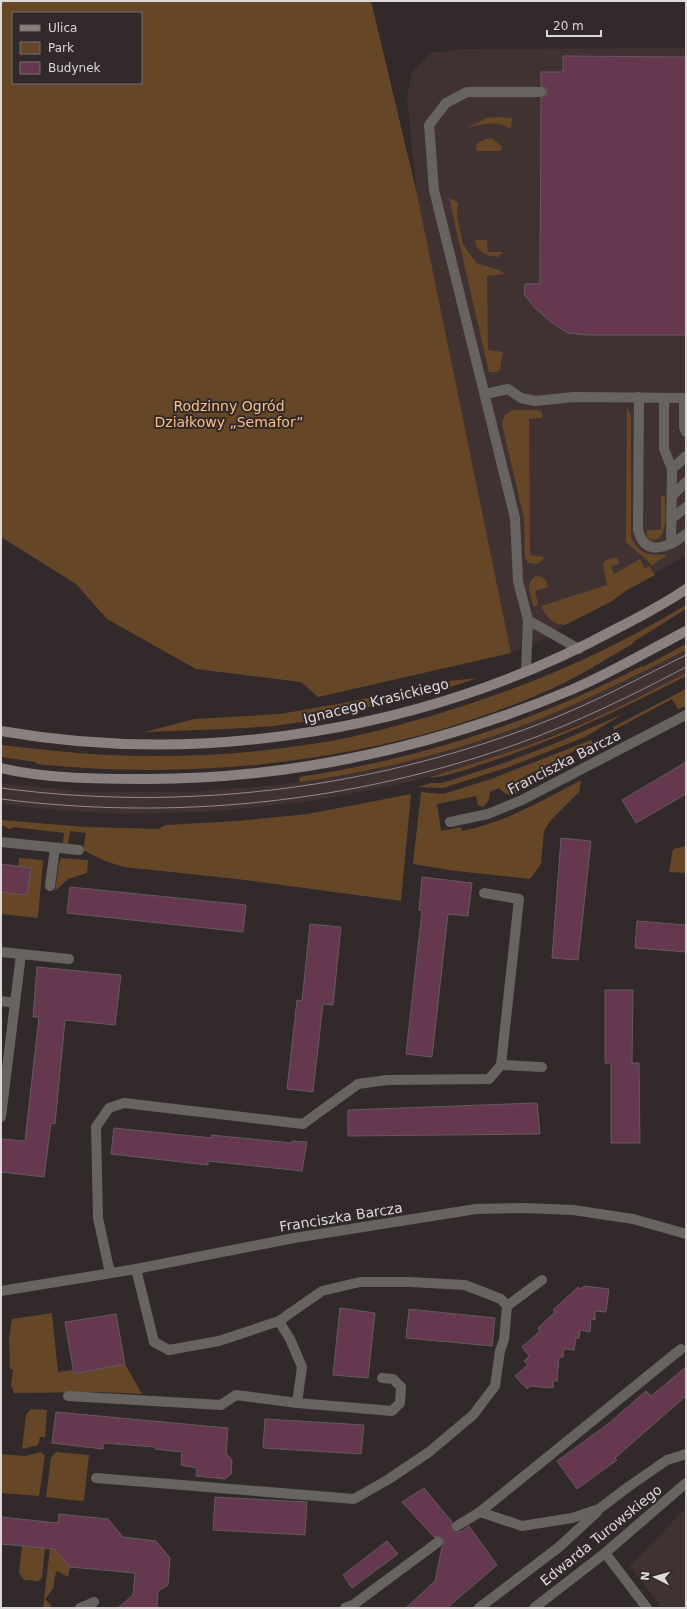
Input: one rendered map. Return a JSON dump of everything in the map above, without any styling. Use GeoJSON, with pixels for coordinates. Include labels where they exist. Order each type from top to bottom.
{"type":"FeatureCollection","features":[{"type":"Feature","properties":{"kind":"main road","name":"Ignacego Krasickiego"},"geometry":{"type":"LineString","coordinates":[[1,731],[76,741],[142,744],[213,742],[293,735],[339,727],[418,708],[466,694],[526,671],[579,649],[654,609],[686,589]]}},
{"type":"Feature","properties":{"kind":"main road"},"geometry":{"type":"LineString","coordinates":[[1,768],[14,771],[60,776],[111,779],[181,779],[282,771],[332,763],[389,751],[486,723],[592,680],[686,631]]}},
{"type":"Feature","properties":{"kind":"street"},"geometry":{"type":"LineString","coordinates":[[526,671],[528,620],[517,572],[515,518],[434,190],[429,125],[446,103],[467,92],[541,92]]}},
{"type":"Feature","properties":{"kind":"street"},"geometry":{"type":"LineString","coordinates":[[485,394],[508,389],[521,398],[535,401],[574,397],[685,398],[684,427],[686,432]]}},
{"type":"Feature","properties":{"kind":"street"},"geometry":{"type":"LineString","coordinates":[[639,397],[638,530],[643,542],[648,546],[660,547],[671,544],[686,534]]}},
{"type":"Feature","properties":{"kind":"street"},"geometry":{"type":"LineString","coordinates":[[664,398],[664,449],[672,469],[671,544]]}},
{"type":"Feature","properties":{"kind":"street"},"geometry":{"type":"LineString","coordinates":[[672,469],[686,456]]}},
{"type":"Feature","properties":{"kind":"street"},"geometry":{"type":"LineString","coordinates":[[672,496],[686,482]]}},
{"type":"Feature","properties":{"kind":"street"},"geometry":{"type":"LineString","coordinates":[[671,519],[686,507]]}},
{"type":"Feature","properties":{"kind":"street"},"geometry":{"type":"LineString","coordinates":[[528,620],[579,649]]}},
{"type":"Feature","properties":{"kind":"street","name":"Franciszka Barcza"},"geometry":{"type":"LineString","coordinates":[[450,822],[488,814],[522,800],[686,715]]}},
{"type":"Feature","properties":{"kind":"street"},"geometry":{"type":"LineString","coordinates":[[1,842],[79,850]]}},
{"type":"Feature","properties":{"kind":"street"},"geometry":{"type":"LineString","coordinates":[[50,886],[55,848]]}},
{"type":"Feature","properties":{"kind":"street"},"geometry":{"type":"LineString","coordinates":[[110,1272],[98,1218],[96,1127],[109,1108],[124,1103],[303,1124],[358,1084],[387,1080],[489,1079],[501,1065],[519,899],[484,893]]}},
{"type":"Feature","properties":{"kind":"street"},"geometry":{"type":"LineString","coordinates":[[1,952],[69,959]]}},
{"type":"Feature","properties":{"kind":"street"},"geometry":{"type":"LineString","coordinates":[[1,1117],[3,1089],[21,954]]}},
{"type":"Feature","properties":{"kind":"street"},"geometry":{"type":"LineString","coordinates":[[1,1001],[15,1003]]}},
{"type":"Feature","properties":{"kind":"street"},"geometry":{"type":"LineString","coordinates":[[501,1065],[542,1067]]}},
{"type":"Feature","properties":{"kind":"street","name":"Franciszka Barcza"},"geometry":{"type":"LineString","coordinates":[[1,1291],[110,1272],[136,1269],[294,1238],[476,1209],[525,1208],[573,1210],[633,1219],[686,1234]]}},
{"type":"Feature","properties":{"kind":"street"},"geometry":{"type":"LineString","coordinates":[[96,1478],[354,1499],[389,1480],[429,1452],[473,1415],[495,1386],[500,1351],[504,1340],[507,1306],[501,1299],[465,1284],[360,1282],[322,1291],[279,1321],[219,1341],[169,1350],[154,1342],[136,1269]]}},
{"type":"Feature","properties":{"kind":"street"},"geometry":{"type":"LineString","coordinates":[[507,1306],[542,1280]]}},
{"type":"Feature","properties":{"kind":"street"},"geometry":{"type":"LineString","coordinates":[[279,1321],[290,1339],[302,1367],[297,1403]]}},
{"type":"Feature","properties":{"kind":"street"},"geometry":{"type":"LineString","coordinates":[[457,1526],[480,1512],[681,1349]]}},
{"type":"Feature","properties":{"kind":"street"},"geometry":{"type":"LineString","coordinates":[[68,1396],[221,1404],[236,1395],[297,1403],[392,1411],[400,1403],[401,1387],[393,1379],[382,1378]]}},
{"type":"Feature","properties":{"kind":"street"},"geometry":{"type":"LineString","coordinates":[[479,1608],[559,1547],[599,1510],[628,1487],[667,1460],[686,1454]]}},
{"type":"Feature","properties":{"kind":"street","name":"Edwarda Turowskiego"},"geometry":{"type":"LineString","coordinates":[[534,1608],[605,1553],[686,1483]]}},
{"type":"Feature","properties":{"kind":"street"},"geometry":{"type":"LineString","coordinates":[[480,1512],[522,1526],[572,1518],[599,1510]]}},
{"type":"Feature","properties":{"kind":"street"},"geometry":{"type":"LineString","coordinates":[[345,1608],[353,1605],[438,1542]]}},
{"type":"Feature","properties":{"kind":"street"},"geometry":{"type":"LineString","coordinates":[[605,1553],[647,1608]]}},
{"type":"Feature","properties":{"kind":"street"},"geometry":{"type":"LineString","coordinates":[[80,1608],[94,1602]]}},
{"type":"Feature","properties":{"kind":"shaded area"},"geometry":{"type":"Polygon","coordinates":[[[686,48],[686,555],[627,590],[612,601],[565,625],[543,639],[511,653],[417,194],[407,97],[412,72],[431,53],[463,49],[686,48]]]}},
{"type":"Feature","properties":{"kind":"shaded area"},"geometry":{"type":"Polygon","coordinates":[[[686,650],[686,673],[599,716],[512,751],[457,769],[405,783],[306,802],[206,812],[121,814],[56,810],[1,804],[1,783],[87,792],[190,792],[279,785],[376,769],[473,742],[554,713],[610,688],[686,650]]]}},
{"type":"Feature","properties":{"kind":"shaded area"},"geometry":{"type":"Polygon","coordinates":[[[686,1508],[686,1608],[662,1608],[630,1566],[686,1508]]]}},
{"type":"Feature","properties":{"kind":"green space","name":"Rodzinny Ogród Działkowy „Semafor”"},"geometry":{"type":"Polygon","coordinates":[[[1,1],[371,1],[417,194],[511,653],[318,697],[301,682],[196,669],[107,619],[76,584],[1,537],[1,1]]]}},
{"type":"Feature","properties":{"kind":"green space"},"geometry":{"type":"Polygon","coordinates":[[[487,118],[512,118],[511,129],[500,124],[484,124],[466,128],[487,118]]]}},
{"type":"Feature","properties":{"kind":"green space"},"geometry":{"type":"Polygon","coordinates":[[[492,138],[502,147],[501,151],[477,151],[476,145],[478,143],[492,138]]]}},
{"type":"Feature","properties":{"kind":"green space"},"geometry":{"type":"Polygon","coordinates":[[[449,198],[458,202],[457,216],[463,244],[476,263],[499,270],[505,274],[487,276],[488,350],[503,352],[500,370],[497,372],[489,372],[449,198]]]}},
{"type":"Feature","properties":{"kind":"green space"},"geometry":{"type":"Polygon","coordinates":[[[475,240],[487,240],[488,252],[503,252],[498,257],[486,255],[480,251],[475,240]]]}},
{"type":"Feature","properties":{"kind":"green space"},"geometry":{"type":"Polygon","coordinates":[[[627,407],[631,416],[631,537],[638,548],[646,553],[667,555],[652,565],[626,542],[627,407]]]}},
{"type":"Feature","properties":{"kind":"green space"},"geometry":{"type":"Polygon","coordinates":[[[512,410],[537,410],[542,412],[542,418],[529,419],[530,555],[544,557],[542,561],[538,563],[528,562],[525,557],[524,518],[502,424],[504,416],[512,410]]]}},
{"type":"Feature","properties":{"kind":"green space"},"geometry":{"type":"Polygon","coordinates":[[[661,496],[665,496],[666,514],[664,527],[659,537],[655,540],[651,540],[647,537],[647,530],[661,530],[661,496]]]}},
{"type":"Feature","properties":{"kind":"green space"},"geometry":{"type":"Polygon","coordinates":[[[617,557],[619,564],[611,566],[614,574],[640,559],[645,569],[649,566],[655,575],[627,590],[612,601],[565,625],[556,623],[547,617],[541,606],[607,585],[603,565],[606,560],[617,557]]]}},
{"type":"Feature","properties":{"kind":"green space"},"geometry":{"type":"Polygon","coordinates":[[[536,576],[544,579],[548,587],[535,591],[538,604],[534,607],[529,586],[532,579],[536,576]]]}},
{"type":"Feature","properties":{"kind":"green space"},"geometry":{"type":"Polygon","coordinates":[[[686,605],[686,609],[633,642],[634,643],[581,674],[549,690],[489,714],[426,734],[362,749],[297,760],[232,767],[166,770],[101,769],[36,764],[36,762],[1,757],[1,745],[108,755],[182,756],[256,751],[320,743],[350,737],[424,718],[526,684],[591,656],[686,605]]]}},
{"type":"Feature","properties":{"kind":"green space"},"geometry":{"type":"Polygon","coordinates":[[[686,644],[686,650],[621,683],[523,725],[461,747],[429,756],[365,771],[300,782],[299,777],[388,760],[432,749],[518,721],[601,686],[642,666],[643,667],[686,644]]]}},
{"type":"Feature","properties":{"kind":"green space"},"geometry":{"type":"Polygon","coordinates":[[[686,673],[686,676],[662,688],[564,734],[467,769],[445,776],[430,778],[548,738],[611,710],[686,673]]]}},
{"type":"Feature","properties":{"kind":"green space"},"geometry":{"type":"Polygon","coordinates":[[[478,678],[450,687],[315,720],[274,726],[145,732],[194,719],[280,714],[349,702],[449,681],[478,678]]]}},
{"type":"Feature","properties":{"kind":"green space"},"geometry":{"type":"Polygon","coordinates":[[[686,689],[686,706],[678,709],[672,699],[614,730],[613,727],[686,689]]]}},
{"type":"Feature","properties":{"kind":"green space"},"geometry":{"type":"Polygon","coordinates":[[[623,714],[585,737],[509,767],[443,788],[418,787],[431,783],[442,783],[504,763],[556,743],[623,714]]]}},
{"type":"Feature","properties":{"kind":"green space"},"geometry":{"type":"Polygon","coordinates":[[[591,740],[598,751],[587,756],[580,748],[518,780],[521,788],[520,792],[509,794],[504,793],[499,788],[490,792],[488,801],[482,807],[478,805],[476,796],[437,804],[441,831],[461,827],[462,831],[494,822],[523,810],[581,780],[579,792],[551,820],[544,831],[541,864],[530,879],[456,871],[413,864],[421,792],[443,794],[491,779],[591,740]]]}},
{"type":"Feature","properties":{"kind":"green space"},"geometry":{"type":"Polygon","coordinates":[[[411,794],[401,901],[237,879],[124,867],[105,861],[83,850],[86,833],[70,831],[68,844],[63,843],[64,833],[14,827],[10,829],[1,825],[1,820],[86,827],[160,829],[166,825],[237,821],[308,814],[411,794]]]}},
{"type":"Feature","properties":{"kind":"green space"},"geometry":{"type":"Polygon","coordinates":[[[686,846],[686,873],[669,872],[673,849],[686,846]]]}},
{"type":"Feature","properties":{"kind":"green space"},"geometry":{"type":"Polygon","coordinates":[[[19,858],[43,860],[38,918],[1,914],[1,892],[26,895],[31,868],[18,866],[19,858]]]}},
{"type":"Feature","properties":{"kind":"green space"},"geometry":{"type":"Polygon","coordinates":[[[61,858],[88,860],[87,873],[68,879],[55,891],[59,863],[61,858]]]}},
{"type":"Feature","properties":{"kind":"green space"},"geometry":{"type":"Polygon","coordinates":[[[52,1313],[58,1372],[73,1370],[74,1374],[125,1364],[142,1394],[100,1392],[14,1393],[11,1384],[13,1370],[10,1369],[9,1338],[12,1319],[52,1313]]]}},
{"type":"Feature","properties":{"kind":"green space"},"geometry":{"type":"Polygon","coordinates":[[[31,1409],[47,1410],[45,1437],[40,1437],[38,1445],[22,1449],[26,1415],[31,1409]]]}},
{"type":"Feature","properties":{"kind":"green space"},"geometry":{"type":"Polygon","coordinates":[[[41,1452],[45,1456],[39,1496],[1,1493],[1,1454],[25,1456],[41,1452]]]}},
{"type":"Feature","properties":{"kind":"green space"},"geometry":{"type":"Polygon","coordinates":[[[56,1452],[89,1455],[84,1500],[81,1501],[46,1497],[51,1458],[56,1452]]]}},
{"type":"Feature","properties":{"kind":"green space"},"geometry":{"type":"Polygon","coordinates":[[[22,1546],[45,1548],[42,1578],[38,1581],[24,1580],[19,1573],[22,1546]]]}},
{"type":"Feature","properties":{"kind":"green space"},"geometry":{"type":"Polygon","coordinates":[[[50,1548],[55,1549],[70,1567],[68,1577],[57,1571],[53,1589],[45,1599],[51,1605],[50,1608],[43,1608],[50,1548]]]}},
{"type":"Feature","properties":{"kind":"building"},"geometry":{"type":"Polygon","coordinates":[[[563,56],[686,57],[686,335],[586,335],[568,333],[551,322],[534,307],[524,294],[525,284],[540,284],[541,98],[545,97],[547,92],[546,88],[541,86],[541,72],[563,72],[563,56]]]}},
{"type":"Feature","properties":{"kind":"building"},"geometry":{"type":"Polygon","coordinates":[[[686,762],[686,794],[636,823],[622,800],[686,762]]]}},
{"type":"Feature","properties":{"kind":"building"},"geometry":{"type":"Polygon","coordinates":[[[561,838],[591,841],[578,960],[552,958],[561,838]]]}},
{"type":"Feature","properties":{"kind":"building"},"geometry":{"type":"Polygon","coordinates":[[[1,864],[31,868],[27,895],[1,892],[1,864]]]}},
{"type":"Feature","properties":{"kind":"building"},"geometry":{"type":"Polygon","coordinates":[[[422,877],[472,883],[468,916],[448,914],[432,1057],[406,1054],[422,911],[419,910],[422,877]]]}},
{"type":"Feature","properties":{"kind":"building"},"geometry":{"type":"Polygon","coordinates":[[[70,887],[246,905],[243,932],[67,913],[70,887]]]}},
{"type":"Feature","properties":{"kind":"building"},"geometry":{"type":"Polygon","coordinates":[[[637,921],[686,925],[686,952],[635,948],[637,921]]]}},
{"type":"Feature","properties":{"kind":"building"},"geometry":{"type":"Polygon","coordinates":[[[310,924],[341,927],[333,1005],[323,1004],[313,1092],[287,1089],[297,1000],[302,1001],[310,924]]]}},
{"type":"Feature","properties":{"kind":"building"},"geometry":{"type":"Polygon","coordinates":[[[37,967],[121,975],[115,1025],[65,1020],[55,1124],[51,1123],[44,1177],[1,1172],[1,1139],[25,1141],[39,1017],[33,1017],[37,967]]]}},
{"type":"Feature","properties":{"kind":"building"},"geometry":{"type":"Polygon","coordinates":[[[605,990],[633,990],[632,1063],[639,1063],[640,1143],[611,1143],[611,1063],[605,1063],[605,990]]]}},
{"type":"Feature","properties":{"kind":"building"},"geometry":{"type":"Polygon","coordinates":[[[537,1103],[540,1134],[348,1136],[348,1110],[537,1103]]]}},
{"type":"Feature","properties":{"kind":"building"},"geometry":{"type":"Polygon","coordinates":[[[114,1128],[212,1138],[211,1135],[292,1143],[292,1141],[307,1142],[302,1171],[208,1161],[208,1165],[111,1154],[114,1128]]]}},
{"type":"Feature","properties":{"kind":"building"},"geometry":{"type":"Polygon","coordinates":[[[584,1286],[609,1289],[606,1312],[595,1311],[595,1320],[591,1319],[590,1332],[580,1330],[579,1338],[576,1338],[574,1350],[564,1349],[563,1357],[559,1357],[557,1381],[553,1381],[553,1388],[530,1386],[527,1389],[515,1376],[528,1365],[524,1361],[529,1356],[522,1347],[540,1331],[538,1328],[555,1312],[553,1310],[578,1287],[580,1289],[584,1286]]]}},
{"type":"Feature","properties":{"kind":"building"},"geometry":{"type":"Polygon","coordinates":[[[340,1308],[375,1313],[368,1378],[333,1375],[340,1308]]]}},
{"type":"Feature","properties":{"kind":"building"},"geometry":{"type":"Polygon","coordinates":[[[409,1309],[495,1318],[492,1346],[406,1338],[409,1309]]]}},
{"type":"Feature","properties":{"kind":"building"},"geometry":{"type":"Polygon","coordinates":[[[116,1314],[125,1364],[74,1374],[65,1322],[116,1314]]]}},
{"type":"Feature","properties":{"kind":"building"},"geometry":{"type":"Polygon","coordinates":[[[686,1367],[686,1396],[615,1458],[617,1460],[577,1489],[557,1461],[608,1424],[646,1391],[651,1396],[686,1367]]]}},
{"type":"Feature","properties":{"kind":"building"},"geometry":{"type":"Polygon","coordinates":[[[56,1412],[228,1428],[226,1453],[232,1460],[231,1474],[225,1479],[196,1476],[197,1468],[181,1465],[182,1452],[155,1449],[155,1447],[103,1443],[103,1449],[52,1443],[56,1412]]]}},
{"type":"Feature","properties":{"kind":"building"},"geometry":{"type":"Polygon","coordinates":[[[265,1419],[364,1425],[361,1454],[263,1448],[265,1419]]]}},
{"type":"Feature","properties":{"kind":"building"},"geometry":{"type":"Polygon","coordinates":[[[424,1488],[452,1522],[452,1530],[461,1532],[469,1526],[497,1565],[447,1608],[406,1608],[435,1581],[442,1547],[444,1544],[443,1538],[438,1536],[434,1537],[402,1502],[424,1488]]]}},
{"type":"Feature","properties":{"kind":"building"},"geometry":{"type":"Polygon","coordinates":[[[215,1497],[307,1502],[305,1535],[213,1530],[215,1497]]]}},
{"type":"Feature","properties":{"kind":"building"},"geometry":{"type":"Polygon","coordinates":[[[59,1514],[108,1519],[123,1537],[156,1541],[170,1558],[168,1585],[158,1591],[157,1608],[118,1608],[133,1595],[135,1573],[70,1567],[54,1549],[1,1544],[1,1517],[58,1523],[59,1514]]]}},
{"type":"Feature","properties":{"kind":"building"},"geometry":{"type":"Polygon","coordinates":[[[387,1541],[398,1554],[352,1588],[343,1575],[387,1541]]]}},
{"type":"Feature","properties":{"kind":"tram line"},"geometry":{"type":"LineString","coordinates":[[1,788],[69,795],[137,797],[204,796],[272,790],[338,780],[404,766],[470,748],[534,726],[592,701],[686,655]]}},
{"type":"Feature","properties":{"kind":"tram line"},"geometry":{"type":"LineString","coordinates":[[1,799],[66,805],[132,808],[197,807],[262,802],[327,793],[391,781],[455,764],[517,744],[561,727],[686,667]]}}]}
